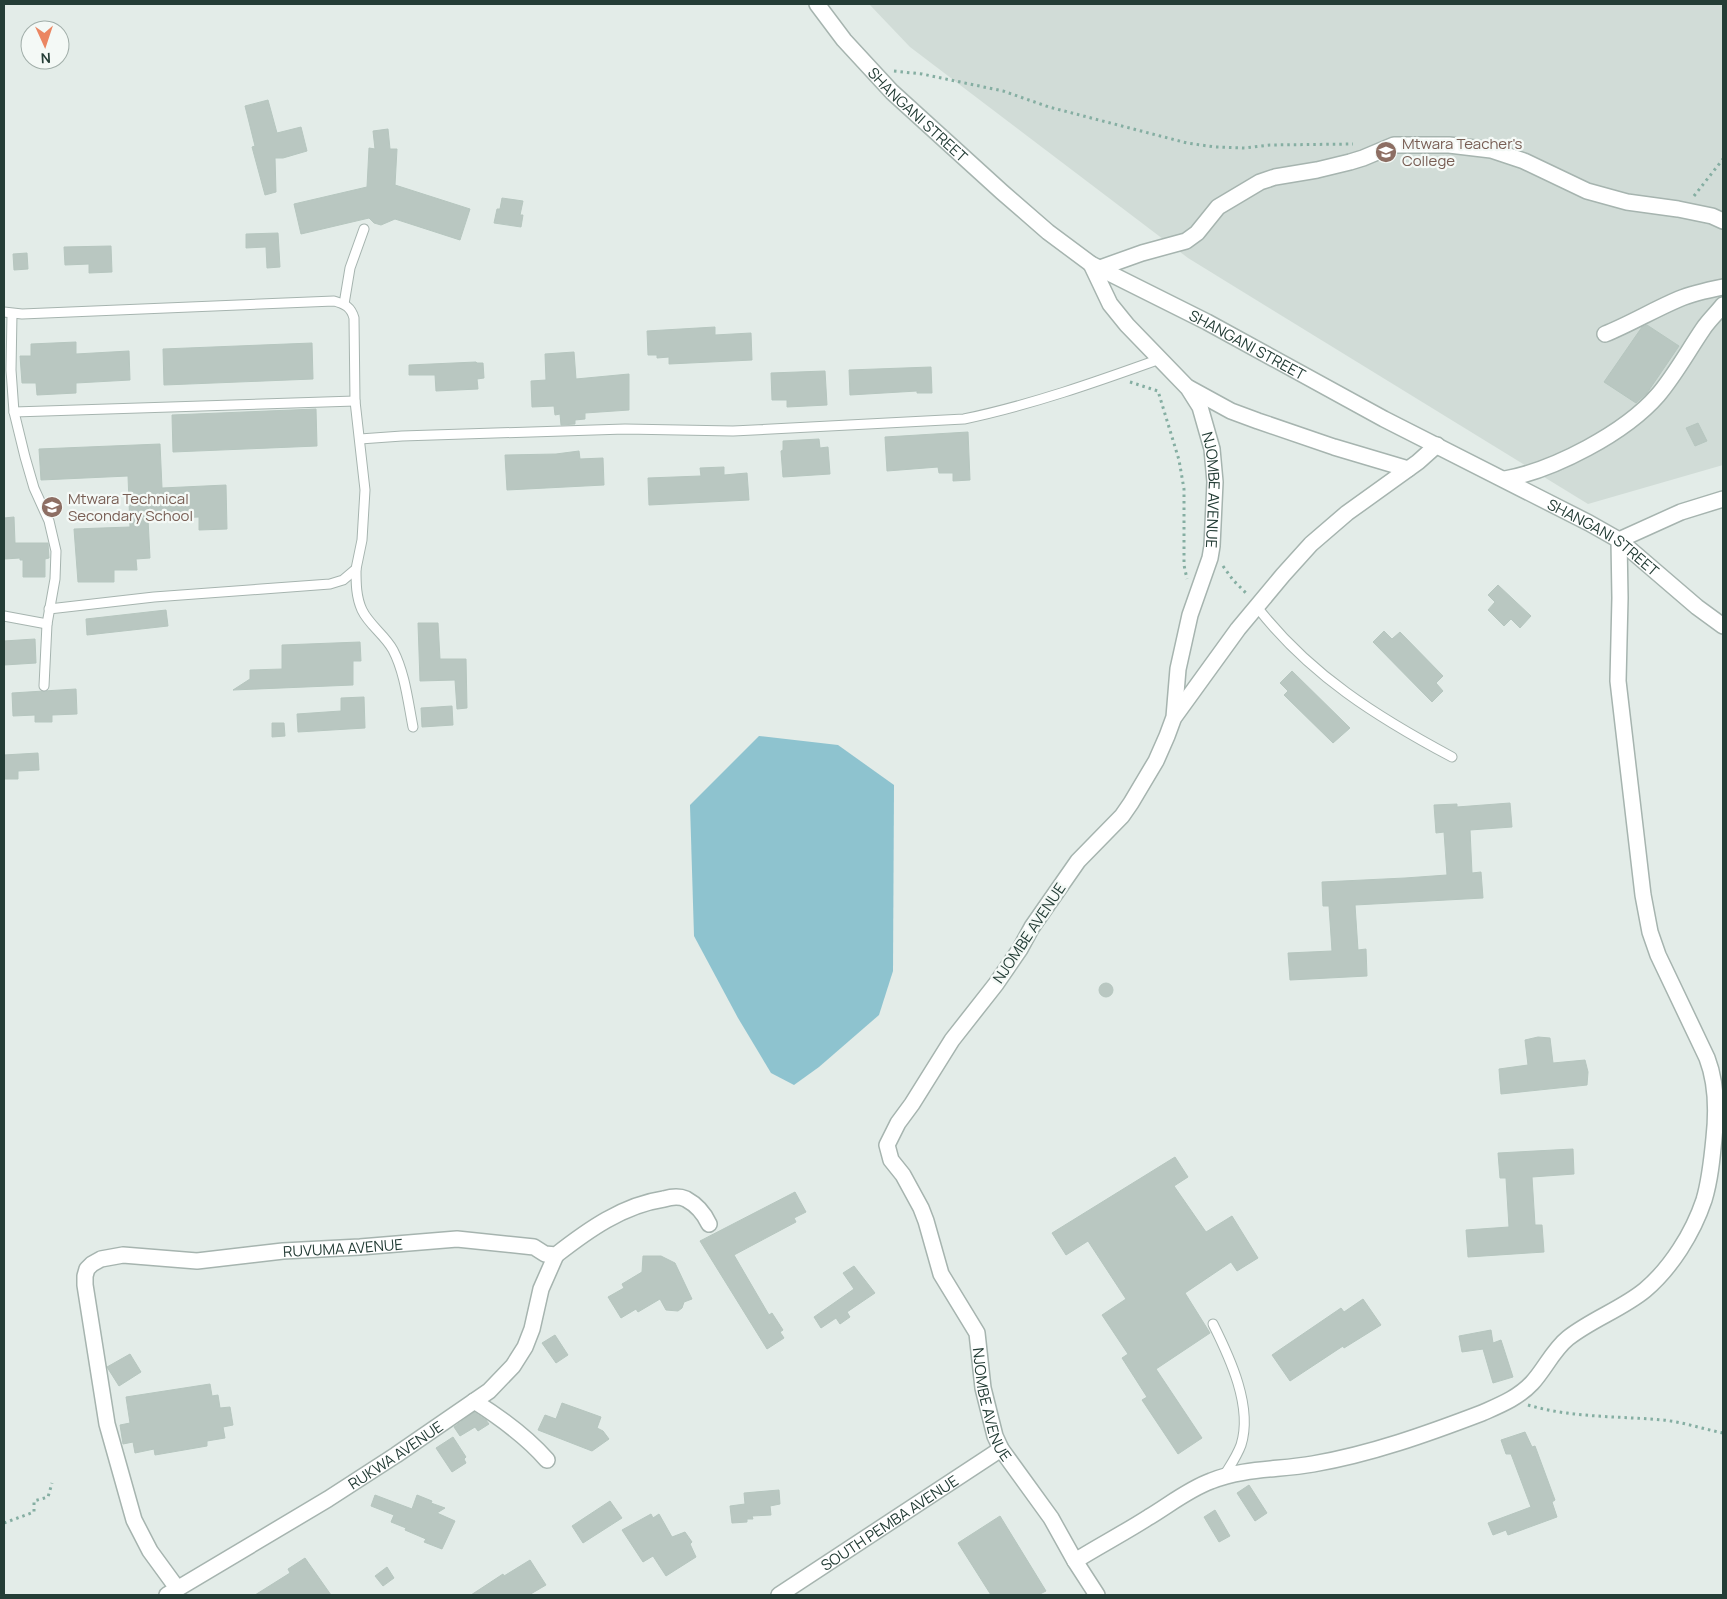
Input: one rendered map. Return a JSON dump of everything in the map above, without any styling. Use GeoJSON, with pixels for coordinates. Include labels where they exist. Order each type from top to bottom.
{"type":"FeatureCollection","features":[{"type":"Feature","properties":{"kind":"street","name":"SHANGANI STREET"},"geometry":{"type":"LineString","coordinates":[[817,4],[844,40],[892,92],[1048,232],[1096,266],[1207,322],[1339,394],[1550,502],[1619,540],[1697,607],[1723,626]]}},
{"type":"Feature","properties":{"kind":"street"},"geometry":{"type":"LineString","coordinates":[[1096,266],[1186,241],[1197,233],[1218,208],[1260,182],[1274,177],[1317,170],[1363,158],[1394,145],[1449,145],[1491,150],[1524,160],[1587,191],[1626,202],[1712,216],[1723,221]]}},
{"type":"Feature","properties":{"kind":"street","name":"NJOMBE AVENUE"},"geometry":{"type":"LineString","coordinates":[[1096,266],[1110,304],[1127,325],[1188,388],[1200,407],[1212,449],[1215,482],[1212,546],[1210,558],[1190,615],[1178,669],[1174,717],[1156,761],[1131,803],[1122,816],[1078,861],[1032,927],[996,984],[952,1040],[895,1128],[887,1145],[888,1156],[903,1175],[921,1208],[941,1274],[977,1333],[983,1388],[995,1436],[1001,1449],[1050,1518],[1097,1595]]}},
{"type":"Feature","properties":{"kind":"street"},"geometry":{"type":"LineString","coordinates":[[1605,334],[1678,300],[1700,292],[1723,287]]}},
{"type":"Feature","properties":{"kind":"street"},"geometry":{"type":"LineString","coordinates":[[1505,479],[1522,476],[1546,467],[1597,442],[1624,426],[1658,394],[1682,362],[1704,327],[1723,306]]}},
{"type":"Feature","properties":{"kind":"street"},"geometry":{"type":"LineString","coordinates":[[1188,388],[1231,410],[1258,421],[1334,447],[1408,469]]}},
{"type":"Feature","properties":{"kind":"street"},"geometry":{"type":"LineString","coordinates":[[1174,717],[1215,659],[1283,575],[1311,544],[1347,513],[1408,469],[1437,445]]}},
{"type":"Feature","properties":{"kind":"street"},"geometry":{"type":"LineString","coordinates":[[1075,1561],[1198,1487],[1224,1477],[1249,1472],[1311,1465],[1359,1454],[1436,1430],[1511,1400],[1533,1382],[1556,1349],[1567,1339],[1588,1323],[1644,1291],[1678,1253],[1699,1214],[1708,1183],[1713,1155],[1716,1118],[1715,1088],[1712,1070],[1658,954],[1650,932],[1643,895],[1618,681],[1619,540],[1681,512],[1723,499]]}},
{"type":"Feature","properties":{"kind":"street"},"geometry":{"type":"LineString","coordinates":[[556,1255],[603,1221],[631,1207],[660,1199],[675,1197],[685,1199],[699,1208],[709,1224]]}},
{"type":"Feature","properties":{"kind":"street","name":"RUVUMA AVENUE"},"geometry":{"type":"LineString","coordinates":[[172,1592],[134,1520],[107,1424],[85,1285],[87,1269],[95,1261],[128,1255],[181,1260],[212,1260],[282,1251],[457,1239],[531,1246],[545,1254],[556,1255]]}},
{"type":"Feature","properties":{"kind":"street","name":"RUKWA AVENUE"},"geometry":{"type":"LineString","coordinates":[[172,1592],[335,1494],[396,1455],[488,1391],[513,1366],[525,1347],[532,1329],[541,1289],[556,1255]]}},
{"type":"Feature","properties":{"kind":"street"},"geometry":{"type":"LineString","coordinates":[[474,1401],[510,1425],[547,1460]]}},
{"type":"Feature","properties":{"kind":"street","name":"SOUTH PEMBA AVENUE"},"geometry":{"type":"LineString","coordinates":[[779,1595],[1001,1449]]}},
{"type":"Feature","properties":{"kind":"lane"},"geometry":{"type":"LineString","coordinates":[[344,304],[350,268],[364,229]]}},
{"type":"Feature","properties":{"kind":"lane"},"geometry":{"type":"LineString","coordinates":[[44,686],[47,624],[55,579],[56,551],[48,522],[34,488],[14,407],[8,313],[334,301],[344,304],[352,311],[354,318],[355,401],[365,490],[362,540],[356,569],[358,598],[362,611],[386,638],[393,650],[403,680],[413,727]]}},
{"type":"Feature","properties":{"kind":"lane"},"geometry":{"type":"LineString","coordinates":[[360,439],[625,429],[733,430],[964,419],[997,412],[1160,359]]}},
{"type":"Feature","properties":{"kind":"lane"},"geometry":{"type":"LineString","coordinates":[[4,407],[355,401]]}},
{"type":"Feature","properties":{"kind":"lane"},"geometry":{"type":"LineString","coordinates":[[49,609],[154,597],[330,584],[343,580],[356,569]]}},
{"type":"Feature","properties":{"kind":"lane"},"geometry":{"type":"LineString","coordinates":[[1257,607],[1293,649],[1324,676],[1382,717],[1452,757]]}},
{"type":"Feature","properties":{"kind":"lane"},"geometry":{"type":"LineString","coordinates":[[4,616],[47,624]]}},
{"type":"Feature","properties":{"kind":"lane"},"geometry":{"type":"LineString","coordinates":[[1213,1324],[1224,1345],[1236,1377],[1244,1409],[1241,1444],[1224,1477]]}},
{"type":"Feature","properties":{"kind":"path"},"geometry":{"type":"LineString","coordinates":[[871,69],[922,74],[1003,91],[1049,107],[1187,143],[1215,148],[1359,144]]}},
{"type":"Feature","properties":{"kind":"path"},"geometry":{"type":"LineString","coordinates":[[1678,209],[1696,195],[1723,159]]}},
{"type":"Feature","properties":{"kind":"path"},"geometry":{"type":"LineString","coordinates":[[1112,376],[1158,391],[1180,460],[1184,489],[1186,576],[1189,588],[1197,597]]}},
{"type":"Feature","properties":{"kind":"path"},"geometry":{"type":"LineString","coordinates":[[1212,546],[1227,573],[1257,607]]}},
{"type":"Feature","properties":{"kind":"path"},"geometry":{"type":"LineString","coordinates":[[1511,1400],[1554,1412],[1615,1418],[1666,1420],[1723,1433]]}},
{"type":"Feature","properties":{"kind":"path"},"geometry":{"type":"LineString","coordinates":[[4,1523],[34,1512],[34,1501],[48,1497],[52,1484]]}},
{"type":"Feature","properties":{"kind":"shaded area","name":"Mtwara Teacher's College"},"geometry":{"type":"Polygon","coordinates":[[[869,4],[1723,4],[1723,465],[1588,504],[1188,258],[910,47],[869,4]]]}},
{"type":"Feature","properties":{"kind":"water"},"geometry":{"type":"Polygon","coordinates":[[[759,736],[838,745],[894,785],[893,971],[879,1015],[819,1067],[794,1085],[771,1073],[738,1018],[694,936],[690,805],[759,736]]]}},
{"type":"Feature","properties":{"kind":"building"},"geometry":{"type":"Polygon","coordinates":[[[268,100],[277,133],[301,127],[307,151],[283,158],[275,158],[276,192],[265,195],[252,147],[255,146],[245,106],[268,100]]]}},
{"type":"Feature","properties":{"kind":"building"},"geometry":{"type":"Polygon","coordinates":[[[388,129],[390,149],[397,149],[395,185],[470,209],[460,240],[395,219],[381,225],[374,223],[369,218],[301,234],[294,204],[367,187],[369,148],[375,149],[373,131],[388,129]]]}},
{"type":"Feature","properties":{"kind":"building"},"geometry":{"type":"Polygon","coordinates":[[[502,198],[523,201],[520,215],[523,215],[521,227],[494,223],[502,198]]]}},
{"type":"Feature","properties":{"kind":"building"},"geometry":{"type":"Polygon","coordinates":[[[278,233],[280,267],[267,268],[266,247],[246,248],[246,234],[278,233]]]}},
{"type":"Feature","properties":{"kind":"building"},"geometry":{"type":"Polygon","coordinates":[[[111,246],[112,272],[89,273],[89,264],[65,265],[64,247],[111,246]]]}},
{"type":"Feature","properties":{"kind":"building"},"geometry":{"type":"Polygon","coordinates":[[[27,253],[28,269],[14,270],[13,254],[27,253]]]}},
{"type":"Feature","properties":{"kind":"building"},"geometry":{"type":"Polygon","coordinates":[[[1647,325],[1679,346],[1647,393],[1636,403],[1604,382],[1642,327],[1647,325]]]}},
{"type":"Feature","properties":{"kind":"building"},"geometry":{"type":"Polygon","coordinates":[[[715,327],[715,335],[751,333],[752,360],[669,364],[669,357],[657,358],[657,355],[648,355],[647,331],[715,327]]]}},
{"type":"Feature","properties":{"kind":"building"},"geometry":{"type":"Polygon","coordinates":[[[76,342],[76,354],[129,351],[130,380],[76,383],[76,393],[37,395],[36,383],[22,383],[20,356],[31,356],[31,344],[76,342]]]}},
{"type":"Feature","properties":{"kind":"building"},"geometry":{"type":"Polygon","coordinates":[[[312,343],[313,379],[164,385],[163,349],[312,343]]]}},
{"type":"Feature","properties":{"kind":"building"},"geometry":{"type":"Polygon","coordinates":[[[574,352],[576,379],[629,374],[629,410],[585,413],[585,419],[575,420],[575,424],[561,425],[560,414],[555,415],[554,406],[532,407],[531,381],[546,380],[545,354],[574,352]]]}},
{"type":"Feature","properties":{"kind":"building"},"geometry":{"type":"Polygon","coordinates":[[[483,363],[484,378],[477,379],[478,389],[436,391],[435,375],[409,375],[409,365],[483,363]]]}},
{"type":"Feature","properties":{"kind":"building"},"geometry":{"type":"Polygon","coordinates":[[[931,367],[932,393],[917,393],[917,391],[850,395],[849,370],[931,367]]]}},
{"type":"Feature","properties":{"kind":"building"},"geometry":{"type":"Polygon","coordinates":[[[825,371],[827,405],[787,407],[787,400],[772,400],[771,373],[825,371]]]}},
{"type":"Feature","properties":{"kind":"building"},"geometry":{"type":"Polygon","coordinates":[[[316,409],[317,446],[173,452],[172,415],[316,409]]]}},
{"type":"Feature","properties":{"kind":"building"},"geometry":{"type":"Polygon","coordinates":[[[1698,423],[1707,441],[1695,446],[1686,428],[1698,423]]]}},
{"type":"Feature","properties":{"kind":"building"},"geometry":{"type":"Polygon","coordinates":[[[968,432],[970,480],[953,481],[953,473],[939,473],[938,467],[887,471],[885,437],[968,432]]]}},
{"type":"Feature","properties":{"kind":"building"},"geometry":{"type":"Polygon","coordinates":[[[819,439],[820,448],[828,447],[830,474],[783,477],[781,451],[783,450],[783,441],[819,439]]]}},
{"type":"Feature","properties":{"kind":"building"},"geometry":{"type":"Polygon","coordinates":[[[160,444],[162,488],[226,485],[227,529],[199,530],[199,517],[148,519],[150,558],[136,559],[137,570],[114,570],[114,582],[78,582],[74,529],[130,527],[128,476],[41,480],[39,449],[160,444]]]}},
{"type":"Feature","properties":{"kind":"building"},"geometry":{"type":"Polygon","coordinates":[[[579,451],[580,459],[603,458],[604,485],[507,490],[505,455],[556,454],[579,451]]]}},
{"type":"Feature","properties":{"kind":"building"},"geometry":{"type":"Polygon","coordinates":[[[724,467],[724,475],[747,473],[749,500],[649,505],[648,478],[701,476],[700,468],[724,467]]]}},
{"type":"Feature","properties":{"kind":"building"},"geometry":{"type":"Polygon","coordinates":[[[14,517],[15,543],[48,543],[49,558],[45,559],[45,577],[23,577],[23,560],[20,560],[20,558],[4,559],[4,518],[14,517]]]}},
{"type":"Feature","properties":{"kind":"building"},"geometry":{"type":"Polygon","coordinates":[[[1498,585],[1531,616],[1520,628],[1511,619],[1504,626],[1488,610],[1495,602],[1488,595],[1498,585]]]}},
{"type":"Feature","properties":{"kind":"building"},"geometry":{"type":"Polygon","coordinates":[[[166,610],[168,626],[87,635],[86,619],[166,610]]]}},
{"type":"Feature","properties":{"kind":"building"},"geometry":{"type":"Polygon","coordinates":[[[418,623],[438,623],[440,659],[466,659],[467,708],[457,709],[455,680],[420,681],[418,623]]]}},
{"type":"Feature","properties":{"kind":"building"},"geometry":{"type":"Polygon","coordinates":[[[1384,631],[1392,639],[1400,632],[1443,676],[1436,683],[1443,691],[1432,702],[1373,642],[1384,631]]]}},
{"type":"Feature","properties":{"kind":"building"},"geometry":{"type":"Polygon","coordinates":[[[35,639],[36,663],[4,665],[4,641],[35,639]]]}},
{"type":"Feature","properties":{"kind":"building"},"geometry":{"type":"Polygon","coordinates":[[[360,642],[361,661],[353,661],[353,685],[233,690],[250,679],[250,670],[282,669],[282,645],[360,642]]]}},
{"type":"Feature","properties":{"kind":"building"},"geometry":{"type":"Polygon","coordinates":[[[1292,671],[1350,728],[1333,743],[1284,695],[1288,691],[1280,683],[1292,671]]]}},
{"type":"Feature","properties":{"kind":"building"},"geometry":{"type":"Polygon","coordinates":[[[76,689],[77,714],[52,715],[52,722],[35,722],[35,715],[13,716],[12,693],[76,689]]]}},
{"type":"Feature","properties":{"kind":"building"},"geometry":{"type":"Polygon","coordinates":[[[364,697],[365,728],[298,732],[297,714],[341,711],[341,698],[364,697]]]}},
{"type":"Feature","properties":{"kind":"building"},"geometry":{"type":"Polygon","coordinates":[[[452,706],[453,725],[422,727],[421,708],[452,706]]]}},
{"type":"Feature","properties":{"kind":"building"},"geometry":{"type":"Polygon","coordinates":[[[272,723],[284,723],[285,736],[272,737],[272,723]]]}},
{"type":"Feature","properties":{"kind":"building"},"geometry":{"type":"Polygon","coordinates":[[[38,753],[39,770],[18,771],[18,779],[4,779],[4,755],[38,753]]]}},
{"type":"Feature","properties":{"kind":"building"},"geometry":{"type":"Polygon","coordinates":[[[1510,803],[1512,827],[1470,830],[1472,873],[1481,872],[1483,898],[1355,905],[1358,950],[1366,949],[1367,976],[1290,980],[1288,953],[1332,951],[1329,906],[1323,906],[1322,882],[1447,875],[1444,832],[1436,833],[1434,805],[1457,804],[1457,807],[1510,803]]]}},
{"type":"Feature","properties":{"kind":"building"},"geometry":{"type":"Polygon","coordinates":[[[1103,983],[1109,983],[1113,990],[1109,997],[1103,997],[1099,993],[1099,987],[1103,983]]]}},
{"type":"Feature","properties":{"kind":"building"},"geometry":{"type":"Polygon","coordinates":[[[1538,1037],[1550,1038],[1553,1063],[1585,1060],[1588,1072],[1587,1085],[1501,1094],[1499,1069],[1528,1065],[1525,1040],[1538,1037]]]}},
{"type":"Feature","properties":{"kind":"building"},"geometry":{"type":"Polygon","coordinates":[[[1573,1149],[1574,1174],[1532,1177],[1535,1225],[1542,1225],[1544,1252],[1468,1257],[1466,1230],[1509,1227],[1506,1178],[1500,1178],[1498,1153],[1573,1149]]]}},
{"type":"Feature","properties":{"kind":"building"},"geometry":{"type":"Polygon","coordinates":[[[1175,1157],[1188,1177],[1174,1186],[1206,1232],[1232,1216],[1258,1258],[1237,1271],[1231,1262],[1185,1293],[1210,1333],[1156,1369],[1202,1438],[1178,1454],[1142,1400],[1147,1397],[1122,1358],[1128,1354],[1102,1315],[1126,1299],[1088,1241],[1066,1255],[1052,1233],[1175,1157]]]}},
{"type":"Feature","properties":{"kind":"building"},"geometry":{"type":"Polygon","coordinates":[[[795,1192],[806,1212],[794,1218],[796,1222],[734,1255],[769,1315],[772,1313],[783,1330],[780,1332],[784,1338],[767,1349],[700,1241],[795,1192]]]}},
{"type":"Feature","properties":{"kind":"building"},"geometry":{"type":"Polygon","coordinates":[[[643,1256],[661,1256],[675,1263],[692,1299],[684,1302],[682,1308],[678,1311],[666,1310],[660,1299],[638,1312],[636,1309],[621,1318],[608,1297],[624,1288],[622,1284],[642,1272],[643,1256]]]}},
{"type":"Feature","properties":{"kind":"building"},"geometry":{"type":"Polygon","coordinates":[[[854,1266],[875,1293],[847,1312],[850,1317],[840,1324],[836,1318],[821,1328],[814,1317],[854,1289],[843,1273],[854,1266]]]}},
{"type":"Feature","properties":{"kind":"building"},"geometry":{"type":"Polygon","coordinates":[[[1363,1299],[1381,1325],[1344,1348],[1343,1346],[1290,1381],[1272,1355],[1341,1308],[1344,1312],[1363,1299]]]}},
{"type":"Feature","properties":{"kind":"building"},"geometry":{"type":"Polygon","coordinates":[[[1491,1330],[1493,1343],[1501,1340],[1513,1377],[1493,1383],[1483,1349],[1462,1352],[1459,1336],[1491,1330]]]}},
{"type":"Feature","properties":{"kind":"building"},"geometry":{"type":"Polygon","coordinates":[[[555,1335],[568,1355],[556,1363],[542,1343],[555,1335]]]}},
{"type":"Feature","properties":{"kind":"building"},"geometry":{"type":"Polygon","coordinates":[[[130,1354],[141,1372],[119,1386],[107,1367],[130,1354]]]}},
{"type":"Feature","properties":{"kind":"building"},"geometry":{"type":"Polygon","coordinates":[[[210,1384],[212,1396],[218,1395],[220,1408],[230,1407],[233,1425],[223,1427],[225,1438],[207,1441],[207,1446],[155,1455],[154,1449],[135,1453],[133,1442],[123,1444],[120,1425],[130,1423],[126,1397],[210,1384]]]}},
{"type":"Feature","properties":{"kind":"building"},"geometry":{"type":"Polygon","coordinates":[[[562,1403],[601,1417],[597,1428],[603,1431],[609,1439],[592,1451],[538,1430],[545,1415],[556,1419],[562,1403]]]}},
{"type":"Feature","properties":{"kind":"building"},"geometry":{"type":"Polygon","coordinates":[[[474,1412],[489,1424],[478,1431],[475,1427],[460,1436],[454,1427],[474,1412]]]}},
{"type":"Feature","properties":{"kind":"building"},"geometry":{"type":"Polygon","coordinates":[[[1525,1432],[1532,1447],[1535,1446],[1555,1500],[1552,1502],[1557,1517],[1508,1535],[1506,1530],[1493,1535],[1488,1523],[1531,1507],[1511,1454],[1506,1454],[1501,1440],[1525,1432]]]}},
{"type":"Feature","properties":{"kind":"building"},"geometry":{"type":"Polygon","coordinates":[[[453,1437],[466,1457],[464,1459],[466,1463],[452,1472],[436,1448],[453,1437]]]}},
{"type":"Feature","properties":{"kind":"building"},"geometry":{"type":"Polygon","coordinates":[[[1249,1485],[1267,1513],[1255,1521],[1237,1493],[1249,1485]]]}},
{"type":"Feature","properties":{"kind":"building"},"geometry":{"type":"Polygon","coordinates":[[[779,1490],[780,1504],[770,1506],[771,1515],[752,1516],[753,1519],[747,1519],[747,1522],[732,1523],[730,1506],[745,1504],[744,1493],[779,1490]]]}},
{"type":"Feature","properties":{"kind":"building"},"geometry":{"type":"Polygon","coordinates":[[[375,1495],[412,1509],[417,1495],[445,1508],[437,1513],[455,1521],[442,1549],[424,1542],[426,1539],[391,1522],[394,1515],[371,1506],[375,1495]]]}},
{"type":"Feature","properties":{"kind":"building"},"geometry":{"type":"Polygon","coordinates":[[[610,1501],[622,1518],[583,1543],[572,1526],[610,1501]]]}},
{"type":"Feature","properties":{"kind":"building"},"geometry":{"type":"Polygon","coordinates":[[[1215,1510],[1230,1536],[1219,1542],[1204,1517],[1215,1510]]]}},
{"type":"Feature","properties":{"kind":"building"},"geometry":{"type":"Polygon","coordinates":[[[651,1514],[653,1518],[659,1514],[672,1537],[685,1532],[692,1542],[690,1544],[696,1557],[666,1576],[653,1556],[643,1562],[622,1530],[651,1514]]]}},
{"type":"Feature","properties":{"kind":"building"},"geometry":{"type":"Polygon","coordinates":[[[1000,1516],[1046,1591],[1038,1595],[991,1595],[958,1543],[1000,1516]]]}},
{"type":"Feature","properties":{"kind":"building"},"geometry":{"type":"Polygon","coordinates":[[[305,1558],[331,1595],[255,1595],[290,1573],[288,1569],[305,1558]]]}},
{"type":"Feature","properties":{"kind":"building"},"geometry":{"type":"Polygon","coordinates":[[[530,1560],[546,1585],[529,1595],[471,1595],[503,1574],[504,1576],[530,1560]]]}},
{"type":"Feature","properties":{"kind":"building"},"geometry":{"type":"Polygon","coordinates":[[[387,1567],[394,1578],[383,1586],[375,1576],[387,1567]]]}},
{"type":"Feature","properties":{"kind":"place","name":"Mtwara Teacher's College"},"geometry":{"type":"Point","coordinates":[1386,152]}},
{"type":"Feature","properties":{"kind":"place","name":"Mtwara Technical Secondary School"},"geometry":{"type":"Point","coordinates":[52,507]}}]}
